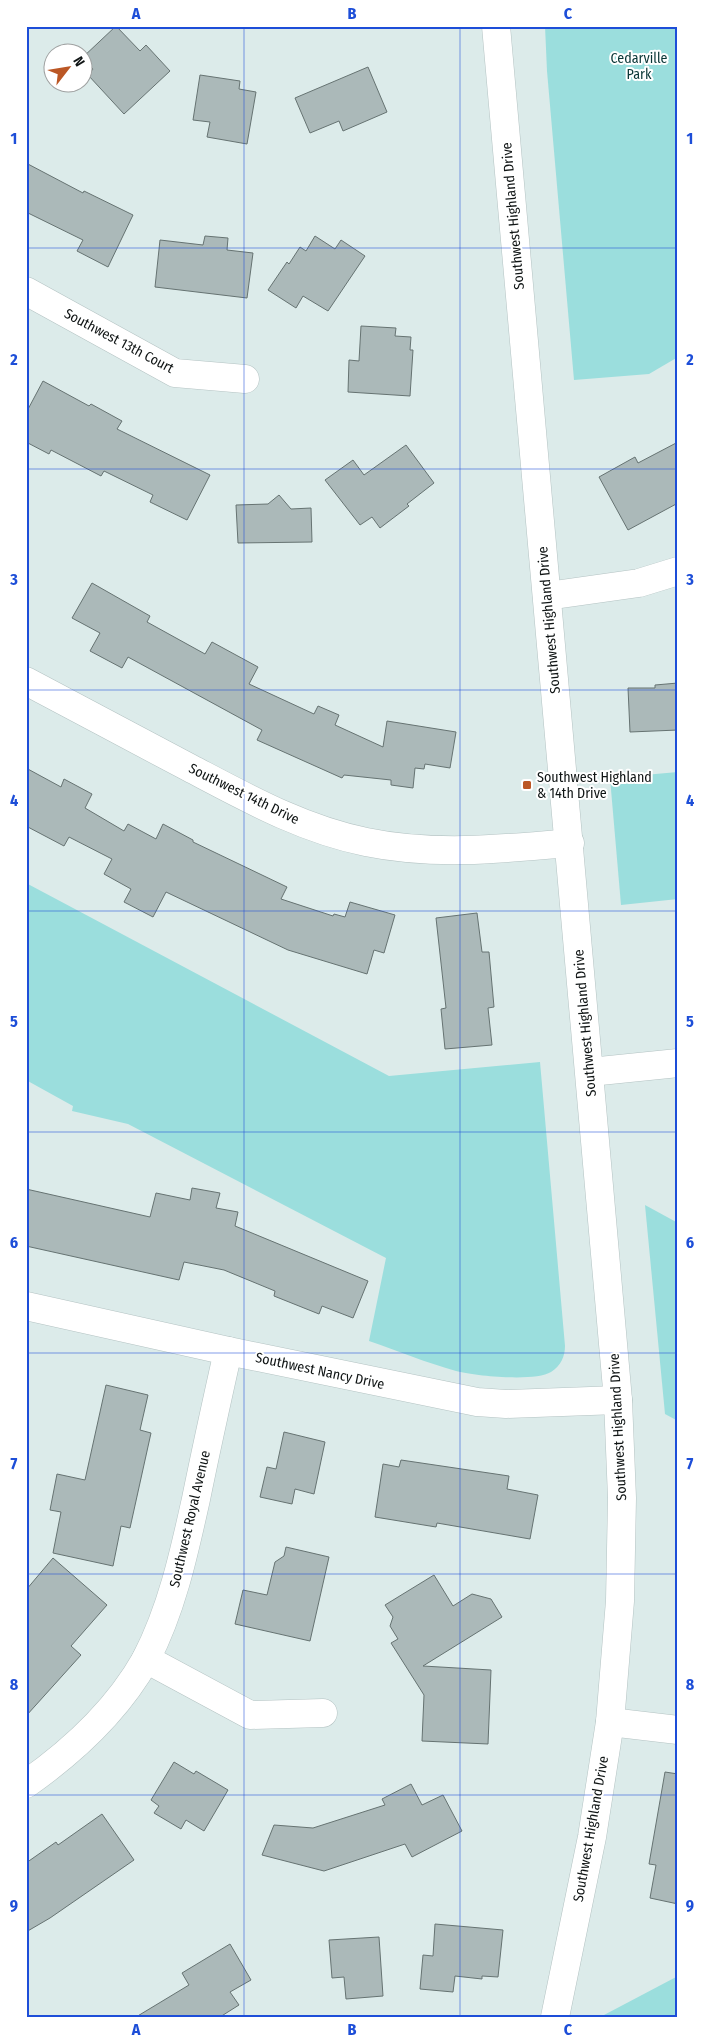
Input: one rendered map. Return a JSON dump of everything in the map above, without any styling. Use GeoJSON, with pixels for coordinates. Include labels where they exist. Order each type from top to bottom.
{"type":"FeatureCollection","features":[{"type":"Feature","properties":{"kind":"street","name":"Southwest Highland Drive"},"geometry":{"type":"LineString","coordinates":[[496,26],[590,1072],[618,1400],[622,1498],[620,1601],[610,1722],[592,1837],[555,2017]]}},
{"type":"Feature","properties":{"kind":"street","name":"Southwest 13th Court"},"geometry":{"type":"LineString","coordinates":[[26,291],[176,373],[245,379]]}},
{"type":"Feature","properties":{"kind":"street"},"geometry":{"type":"LineString","coordinates":[[547,596],[639,583],[678,572]]}},
{"type":"Feature","properties":{"kind":"street","name":"Southwest 14th Drive"},"geometry":{"type":"LineString","coordinates":[[26,681],[273,812],[322,831],[367,843],[417,848],[459,850],[570,843]]}},
{"type":"Feature","properties":{"kind":"street"},"geometry":{"type":"LineString","coordinates":[[590,1072],[678,1063]]}},
{"type":"Feature","properties":{"kind":"street","name":"Southwest Nancy Drive"},"geometry":{"type":"LineString","coordinates":[[26,1306],[228,1351],[476,1402],[506,1404],[618,1400]]}},
{"type":"Feature","properties":{"kind":"street","name":"Southwest Royal Avenue"},"geometry":{"type":"LineString","coordinates":[[26,1784],[51,1767],[91,1731],[118,1699],[146,1659],[181,1567],[228,1351]]}},
{"type":"Feature","properties":{"kind":"street"},"geometry":{"type":"LineString","coordinates":[[146,1659],[250,1715],[323,1713]]}},
{"type":"Feature","properties":{"kind":"street"},"geometry":{"type":"LineString","coordinates":[[610,1722],[678,1730]]}},
{"type":"Feature","properties":{"kind":"green space","name":"Cedarville Park"},"geometry":{"type":"Polygon","coordinates":[[[545,26],[678,26],[678,357],[649,374],[574,380],[547,71],[545,26]]]}},
{"type":"Feature","properties":{"kind":"green space"},"geometry":{"type":"Polygon","coordinates":[[[678,772],[678,899],[621,905],[610,778],[678,772]]]}},
{"type":"Feature","properties":{"kind":"green space"},"geometry":{"type":"Polygon","coordinates":[[[26,883],[389,1076],[540,1062],[565,1346],[560,1364],[551,1372],[532,1377],[477,1375],[445,1368],[369,1341],[386,1258],[128,1124],[72,1111],[73,1106],[26,1080],[26,883]]]}},
{"type":"Feature","properties":{"kind":"green space"},"geometry":{"type":"Polygon","coordinates":[[[645,1205],[678,1223],[678,1421],[665,1414],[645,1205]]]}},
{"type":"Feature","properties":{"kind":"green space"},"geometry":{"type":"Polygon","coordinates":[[[678,1976],[678,2017],[603,2017],[604,2015],[678,1976]]]}},
{"type":"Feature","properties":{"kind":"building"},"geometry":{"type":"Polygon","coordinates":[[[116,26],[140,51],[146,45],[170,71],[124,114],[92,79],[92,49],[116,26]]]}},
{"type":"Feature","properties":{"kind":"building"},"geometry":{"type":"Polygon","coordinates":[[[368,67],[387,112],[343,131],[339,121],[310,133],[295,98],[368,67]]]}},
{"type":"Feature","properties":{"kind":"building"},"geometry":{"type":"Polygon","coordinates":[[[200,75],[240,81],[239,89],[256,92],[247,144],[207,137],[210,122],[193,120],[200,75]]]}},
{"type":"Feature","properties":{"kind":"building"},"geometry":{"type":"Polygon","coordinates":[[[26,163],[83,193],[84,191],[133,215],[108,267],[77,251],[83,240],[26,212],[26,163]]]}},
{"type":"Feature","properties":{"kind":"building"},"geometry":{"type":"Polygon","coordinates":[[[205,236],[228,238],[227,250],[253,253],[247,298],[155,287],[160,240],[203,245],[205,236]]]}},
{"type":"Feature","properties":{"kind":"building"},"geometry":{"type":"Polygon","coordinates":[[[315,236],[335,249],[341,240],[365,256],[328,311],[303,296],[296,308],[268,290],[300,247],[306,251],[315,236]]]}},
{"type":"Feature","properties":{"kind":"building"},"geometry":{"type":"Polygon","coordinates":[[[361,326],[396,328],[395,336],[411,337],[410,350],[413,350],[410,396],[348,392],[349,360],[359,361],[361,326]]]}},
{"type":"Feature","properties":{"kind":"building"},"geometry":{"type":"Polygon","coordinates":[[[43,381],[89,406],[91,404],[122,421],[117,429],[210,475],[187,520],[150,502],[153,495],[104,471],[101,476],[51,450],[49,454],[26,442],[26,413],[43,381]]]}},
{"type":"Feature","properties":{"kind":"building"},"geometry":{"type":"Polygon","coordinates":[[[678,442],[678,503],[628,530],[599,477],[635,457],[638,463],[678,442]]]}},
{"type":"Feature","properties":{"kind":"building"},"geometry":{"type":"Polygon","coordinates":[[[406,445],[434,483],[407,504],[409,506],[380,528],[372,517],[360,525],[325,480],[353,460],[364,475],[406,445]]]}},
{"type":"Feature","properties":{"kind":"building"},"geometry":{"type":"Polygon","coordinates":[[[279,495],[291,509],[311,508],[312,542],[238,543],[236,505],[268,504],[279,495]]]}},
{"type":"Feature","properties":{"kind":"building"},"geometry":{"type":"Polygon","coordinates":[[[92,583],[150,616],[147,622],[205,654],[212,642],[258,667],[249,684],[314,714],[318,706],[339,715],[335,725],[383,747],[387,721],[456,732],[450,768],[425,764],[424,769],[415,768],[413,788],[391,785],[391,780],[344,775],[342,778],[257,740],[262,730],[128,657],[122,668],[90,651],[100,633],[72,618],[92,583]]]}},
{"type":"Feature","properties":{"kind":"building"},"geometry":{"type":"Polygon","coordinates":[[[678,683],[678,730],[630,732],[628,688],[655,688],[655,685],[678,683]]]}},
{"type":"Feature","properties":{"kind":"building"},"geometry":{"type":"Polygon","coordinates":[[[26,768],[61,787],[64,779],[92,794],[85,808],[124,831],[128,824],[156,839],[163,824],[193,840],[193,842],[287,887],[281,899],[333,916],[334,914],[345,917],[350,902],[395,915],[384,953],[374,950],[367,974],[288,950],[166,892],[153,917],[124,902],[131,889],[104,874],[112,859],[69,837],[64,846],[26,826],[26,768]]]}},
{"type":"Feature","properties":{"kind":"building"},"geometry":{"type":"Polygon","coordinates":[[[477,913],[482,952],[489,952],[494,1007],[488,1008],[492,1045],[445,1049],[441,1009],[446,1008],[436,918],[477,913]]]}},
{"type":"Feature","properties":{"kind":"building"},"geometry":{"type":"Polygon","coordinates":[[[192,1188],[220,1193],[216,1208],[238,1212],[235,1226],[368,1281],[353,1318],[322,1306],[319,1314],[274,1296],[275,1291],[224,1270],[184,1262],[179,1280],[26,1246],[26,1189],[150,1217],[156,1193],[190,1200],[192,1188]]]}},
{"type":"Feature","properties":{"kind":"building"},"geometry":{"type":"Polygon","coordinates":[[[106,1385],[148,1395],[140,1430],[151,1433],[130,1528],[121,1526],[113,1566],[53,1553],[61,1512],[50,1510],[57,1474],[85,1480],[106,1385]]]}},
{"type":"Feature","properties":{"kind":"building"},"geometry":{"type":"Polygon","coordinates":[[[284,1432],[325,1442],[314,1494],[295,1489],[292,1504],[260,1497],[267,1467],[276,1469],[284,1432]]]}},
{"type":"Feature","properties":{"kind":"building"},"geometry":{"type":"Polygon","coordinates":[[[401,1460],[509,1476],[507,1489],[538,1495],[530,1539],[437,1523],[436,1527],[375,1517],[383,1464],[399,1467],[401,1460]]]}},
{"type":"Feature","properties":{"kind":"building"},"geometry":{"type":"Polygon","coordinates":[[[286,1547],[329,1557],[310,1641],[235,1624],[243,1590],[267,1595],[275,1562],[284,1556],[286,1547]]]}},
{"type":"Feature","properties":{"kind":"building"},"geometry":{"type":"Polygon","coordinates":[[[53,1558],[107,1605],[71,1646],[81,1655],[26,1716],[26,1590],[53,1558]]]}},
{"type":"Feature","properties":{"kind":"building"},"geometry":{"type":"Polygon","coordinates":[[[434,1575],[453,1606],[472,1594],[491,1599],[502,1617],[423,1666],[491,1670],[488,1744],[422,1741],[424,1695],[391,1643],[398,1639],[390,1626],[393,1617],[385,1605],[434,1575]]]}},
{"type":"Feature","properties":{"kind":"building"},"geometry":{"type":"Polygon","coordinates":[[[174,1762],[194,1774],[196,1771],[228,1790],[204,1831],[186,1820],[181,1829],[154,1813],[159,1806],[151,1800],[174,1762]]]}},
{"type":"Feature","properties":{"kind":"building"},"geometry":{"type":"Polygon","coordinates":[[[665,1772],[678,1774],[678,1904],[650,1898],[656,1865],[649,1864],[665,1772]]]}},
{"type":"Feature","properties":{"kind":"building"},"geometry":{"type":"Polygon","coordinates":[[[411,1784],[422,1805],[443,1795],[462,1831],[412,1857],[405,1844],[324,1871],[262,1855],[274,1825],[313,1828],[385,1805],[382,1799],[411,1784]]]}},
{"type":"Feature","properties":{"kind":"building"},"geometry":{"type":"Polygon","coordinates":[[[102,1814],[134,1860],[50,1918],[26,1932],[26,1863],[56,1842],[58,1845],[102,1814]]]}},
{"type":"Feature","properties":{"kind":"building"},"geometry":{"type":"Polygon","coordinates":[[[435,1924],[503,1930],[498,1977],[482,1976],[482,1979],[455,1976],[453,1992],[420,1989],[423,1955],[433,1956],[435,1924]]]}},
{"type":"Feature","properties":{"kind":"building"},"geometry":{"type":"Polygon","coordinates":[[[379,1937],[383,1996],[346,1999],[344,1977],[332,1978],[329,1940],[379,1937]]]}},
{"type":"Feature","properties":{"kind":"building"},"geometry":{"type":"Polygon","coordinates":[[[230,1944],[251,1980],[230,1992],[239,2005],[220,2017],[136,2017],[189,1985],[182,1973],[230,1944]]]}},
{"type":"Feature","properties":{"kind":"place","name":"Southwest Highland & 14th Drive"},"geometry":{"type":"Point","coordinates":[527,785]}}]}
